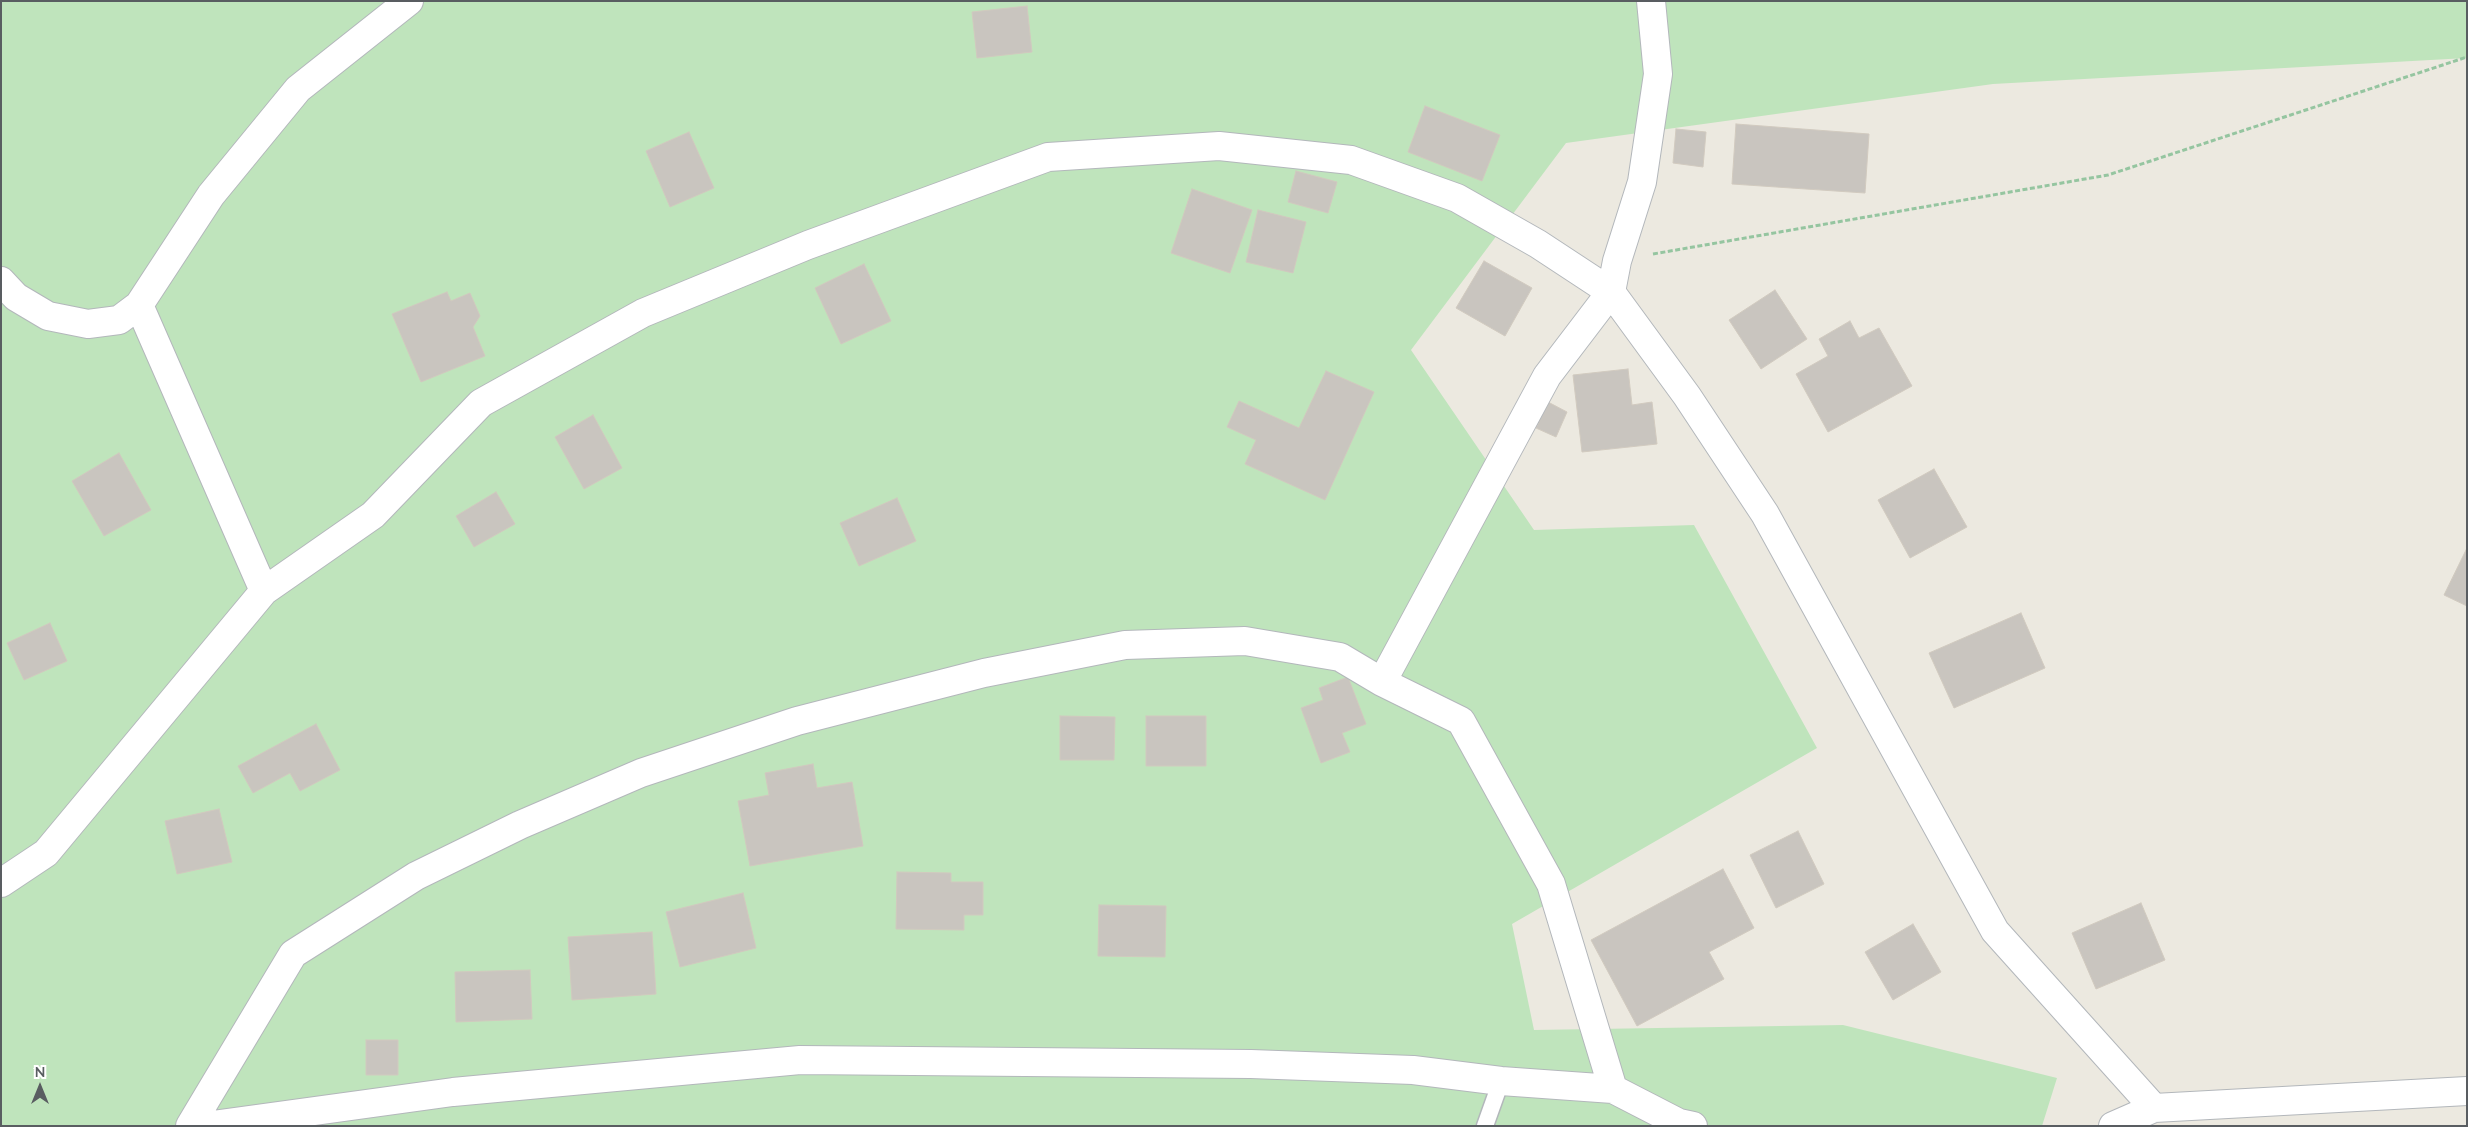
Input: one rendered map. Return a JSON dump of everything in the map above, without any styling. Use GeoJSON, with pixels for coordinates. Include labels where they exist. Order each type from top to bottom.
{"type":"FeatureCollection","features":[{"type":"Feature","properties":{"kind":"street"},"geometry":{"type":"LineString","coordinates":[[1,282],[16,297],[48,316],[88,324],[119,320],[139,305],[211,195],[298,89],[409,1]]}},
{"type":"Feature","properties":{"kind":"street"},"geometry":{"type":"LineString","coordinates":[[1382,682],[1547,376],[1611,292],[1617,260],[1642,182],[1658,74],[1651,1]]}},
{"type":"Feature","properties":{"kind":"street"},"geometry":{"type":"LineString","coordinates":[[1,883],[46,853],[264,591],[373,515],[481,403],[643,313],[808,244],[1048,157],[1218,146],[1351,160],[1458,198],[1538,244],[1611,292],[1686,396],[1765,514],[1995,931],[2154,1108]]}},
{"type":"Feature","properties":{"kind":"street"},"geometry":{"type":"LineString","coordinates":[[139,305],[264,591]]}},
{"type":"Feature","properties":{"kind":"street"},"geometry":{"type":"LineString","coordinates":[[206,1125],[293,954],[416,876],[520,825],[641,773],[797,721],[984,673],[1126,645],[1245,641],[1340,657],[1382,682],[1461,721],[1551,884],[1613,1090]]}},
{"type":"Feature","properties":{"kind":"street"},"geometry":{"type":"LineString","coordinates":[[206,1125],[452,1092],[800,1060],[1251,1064],[1413,1070],[1501,1082],[1613,1090],[1679,1123],[1693,1126]]}},
{"type":"Feature","properties":{"kind":"street"},"geometry":{"type":"LineString","coordinates":[[2113,1126],[2154,1108],[2467,1091]]}},
{"type":"Feature","properties":{"kind":"lane"},"geometry":{"type":"LineString","coordinates":[[1485,1126],[1501,1082]]}},
{"type":"Feature","properties":{"kind":"path"},"geometry":{"type":"LineString","coordinates":[[1617,260],[2108,174],[2467,57]]}},
{"type":"Feature","properties":{"kind":"green space"},"geometry":{"type":"Polygon","coordinates":[[[1,1],[2467,1],[2467,58],[1993,84],[1566,143],[1411,350],[1534,530],[1694,525],[1817,748],[1512,924],[1534,1030],[1843,1025],[2057,1078],[2042,1126],[1,1126],[1,1]]]}},
{"type":"Feature","properties":{"kind":"building"},"geometry":{"type":"Polygon","coordinates":[[[1027,6],[1032,52],[977,58],[972,12],[1027,6]]]}},
{"type":"Feature","properties":{"kind":"building"},"geometry":{"type":"Polygon","coordinates":[[[1425,106],[1500,135],[1482,181],[1408,152],[1425,106]]]}},
{"type":"Feature","properties":{"kind":"building"},"geometry":{"type":"Polygon","coordinates":[[[1736,124],[1869,134],[1865,193],[1732,184],[1736,124]]]}},
{"type":"Feature","properties":{"kind":"building"},"geometry":{"type":"Polygon","coordinates":[[[1676,129],[1706,132],[1703,167],[1673,163],[1676,129]]]}},
{"type":"Feature","properties":{"kind":"building"},"geometry":{"type":"Polygon","coordinates":[[[689,132],[714,188],[670,207],[646,151],[689,132]]]}},
{"type":"Feature","properties":{"kind":"building"},"geometry":{"type":"Polygon","coordinates":[[[1296,171],[1337,182],[1328,213],[1288,202],[1296,171]]]}},
{"type":"Feature","properties":{"kind":"building"},"geometry":{"type":"Polygon","coordinates":[[[1192,189],[1252,210],[1230,273],[1171,253],[1192,189]]]}},
{"type":"Feature","properties":{"kind":"building"},"geometry":{"type":"Polygon","coordinates":[[[1258,210],[1306,222],[1293,273],[1246,262],[1258,210]]]}},
{"type":"Feature","properties":{"kind":"building"},"geometry":{"type":"Polygon","coordinates":[[[1484,261],[1532,288],[1505,336],[1456,308],[1484,261]]]}},
{"type":"Feature","properties":{"kind":"building"},"geometry":{"type":"Polygon","coordinates":[[[864,264],[891,321],[841,344],[815,288],[864,264]]]}},
{"type":"Feature","properties":{"kind":"building"},"geometry":{"type":"Polygon","coordinates":[[[1775,290],[1807,339],[1761,369],[1729,320],[1775,290]]]}},
{"type":"Feature","properties":{"kind":"building"},"geometry":{"type":"Polygon","coordinates":[[[447,292],[451,301],[470,293],[480,316],[473,327],[485,356],[421,382],[392,314],[447,292]]]}},
{"type":"Feature","properties":{"kind":"building"},"geometry":{"type":"Polygon","coordinates":[[[1850,321],[1859,338],[1879,328],[1912,386],[1828,432],[1796,374],[1828,356],[1819,339],[1850,321]]]}},
{"type":"Feature","properties":{"kind":"building"},"geometry":{"type":"Polygon","coordinates":[[[1628,369],[1632,405],[1652,402],[1657,444],[1582,452],[1573,375],[1628,369]]]}},
{"type":"Feature","properties":{"kind":"building"},"geometry":{"type":"Polygon","coordinates":[[[1326,371],[1374,392],[1325,500],[1245,464],[1256,440],[1227,427],[1239,401],[1299,428],[1326,371]]]}},
{"type":"Feature","properties":{"kind":"building"},"geometry":{"type":"Polygon","coordinates":[[[1548,402],[1567,412],[1556,437],[1536,428],[1548,402]]]}},
{"type":"Feature","properties":{"kind":"building"},"geometry":{"type":"Polygon","coordinates":[[[593,415],[622,468],[584,489],[555,437],[593,415]]]}},
{"type":"Feature","properties":{"kind":"building"},"geometry":{"type":"Polygon","coordinates":[[[119,453],[151,510],[104,536],[72,481],[119,453]]]}},
{"type":"Feature","properties":{"kind":"building"},"geometry":{"type":"Polygon","coordinates":[[[1934,469],[1967,527],[1910,558],[1878,500],[1934,469]]]}},
{"type":"Feature","properties":{"kind":"building"},"geometry":{"type":"Polygon","coordinates":[[[496,492],[515,524],[474,547],[456,516],[496,492]]]}},
{"type":"Feature","properties":{"kind":"building"},"geometry":{"type":"Polygon","coordinates":[[[897,498],[916,541],[859,566],[840,523],[897,498]]]}},
{"type":"Feature","properties":{"kind":"building"},"geometry":{"type":"Polygon","coordinates":[[[2467,548],[2467,606],[2444,595],[2467,548]]]}},
{"type":"Feature","properties":{"kind":"building"},"geometry":{"type":"Polygon","coordinates":[[[2021,613],[2045,668],[1954,708],[1929,653],[2021,613]]]}},
{"type":"Feature","properties":{"kind":"building"},"geometry":{"type":"Polygon","coordinates":[[[50,623],[67,661],[24,680],[7,643],[50,623]]]}},
{"type":"Feature","properties":{"kind":"building"},"geometry":{"type":"Polygon","coordinates":[[[1348,677],[1366,724],[1342,733],[1350,752],[1321,763],[1301,708],[1323,700],[1319,688],[1348,677]]]}},
{"type":"Feature","properties":{"kind":"building"},"geometry":{"type":"Polygon","coordinates":[[[1060,716],[1115,717],[1114,760],[1060,760],[1060,716]]]}},
{"type":"Feature","properties":{"kind":"building"},"geometry":{"type":"Polygon","coordinates":[[[1146,716],[1206,716],[1206,766],[1146,766],[1146,716]]]}},
{"type":"Feature","properties":{"kind":"building"},"geometry":{"type":"Polygon","coordinates":[[[316,724],[340,770],[300,791],[290,773],[253,793],[238,766],[316,724]]]}},
{"type":"Feature","properties":{"kind":"building"},"geometry":{"type":"Polygon","coordinates":[[[813,764],[817,788],[852,782],[863,846],[750,866],[738,801],[769,795],[765,773],[813,764]]]}},
{"type":"Feature","properties":{"kind":"building"},"geometry":{"type":"Polygon","coordinates":[[[219,809],[232,862],[177,874],[165,821],[219,809]]]}},
{"type":"Feature","properties":{"kind":"building"},"geometry":{"type":"Polygon","coordinates":[[[1798,831],[1824,884],[1776,908],[1750,855],[1798,831]]]}},
{"type":"Feature","properties":{"kind":"building"},"geometry":{"type":"Polygon","coordinates":[[[1723,869],[1754,928],[1709,952],[1724,979],[1637,1026],[1591,940],[1723,869]]]}},
{"type":"Feature","properties":{"kind":"building"},"geometry":{"type":"Polygon","coordinates":[[[897,872],[951,873],[951,882],[983,882],[983,915],[964,915],[964,930],[896,929],[897,872]]]}},
{"type":"Feature","properties":{"kind":"building"},"geometry":{"type":"Polygon","coordinates":[[[743,893],[756,948],[680,967],[666,912],[743,893]]]}},
{"type":"Feature","properties":{"kind":"building"},"geometry":{"type":"Polygon","coordinates":[[[2141,903],[2165,960],[2096,989],[2072,933],[2141,903]]]}},
{"type":"Feature","properties":{"kind":"building"},"geometry":{"type":"Polygon","coordinates":[[[1099,905],[1166,906],[1165,957],[1098,956],[1099,905]]]}},
{"type":"Feature","properties":{"kind":"building"},"geometry":{"type":"Polygon","coordinates":[[[1913,924],[1941,972],[1893,1000],[1865,952],[1913,924]]]}},
{"type":"Feature","properties":{"kind":"building"},"geometry":{"type":"Polygon","coordinates":[[[652,932],[656,994],[572,1000],[568,937],[652,932]]]}},
{"type":"Feature","properties":{"kind":"building"},"geometry":{"type":"Polygon","coordinates":[[[530,970],[532,1019],[456,1022],[455,972],[530,970]]]}},
{"type":"Feature","properties":{"kind":"building"},"geometry":{"type":"Polygon","coordinates":[[[366,1040],[398,1040],[398,1075],[366,1075],[366,1040]]]}}]}
